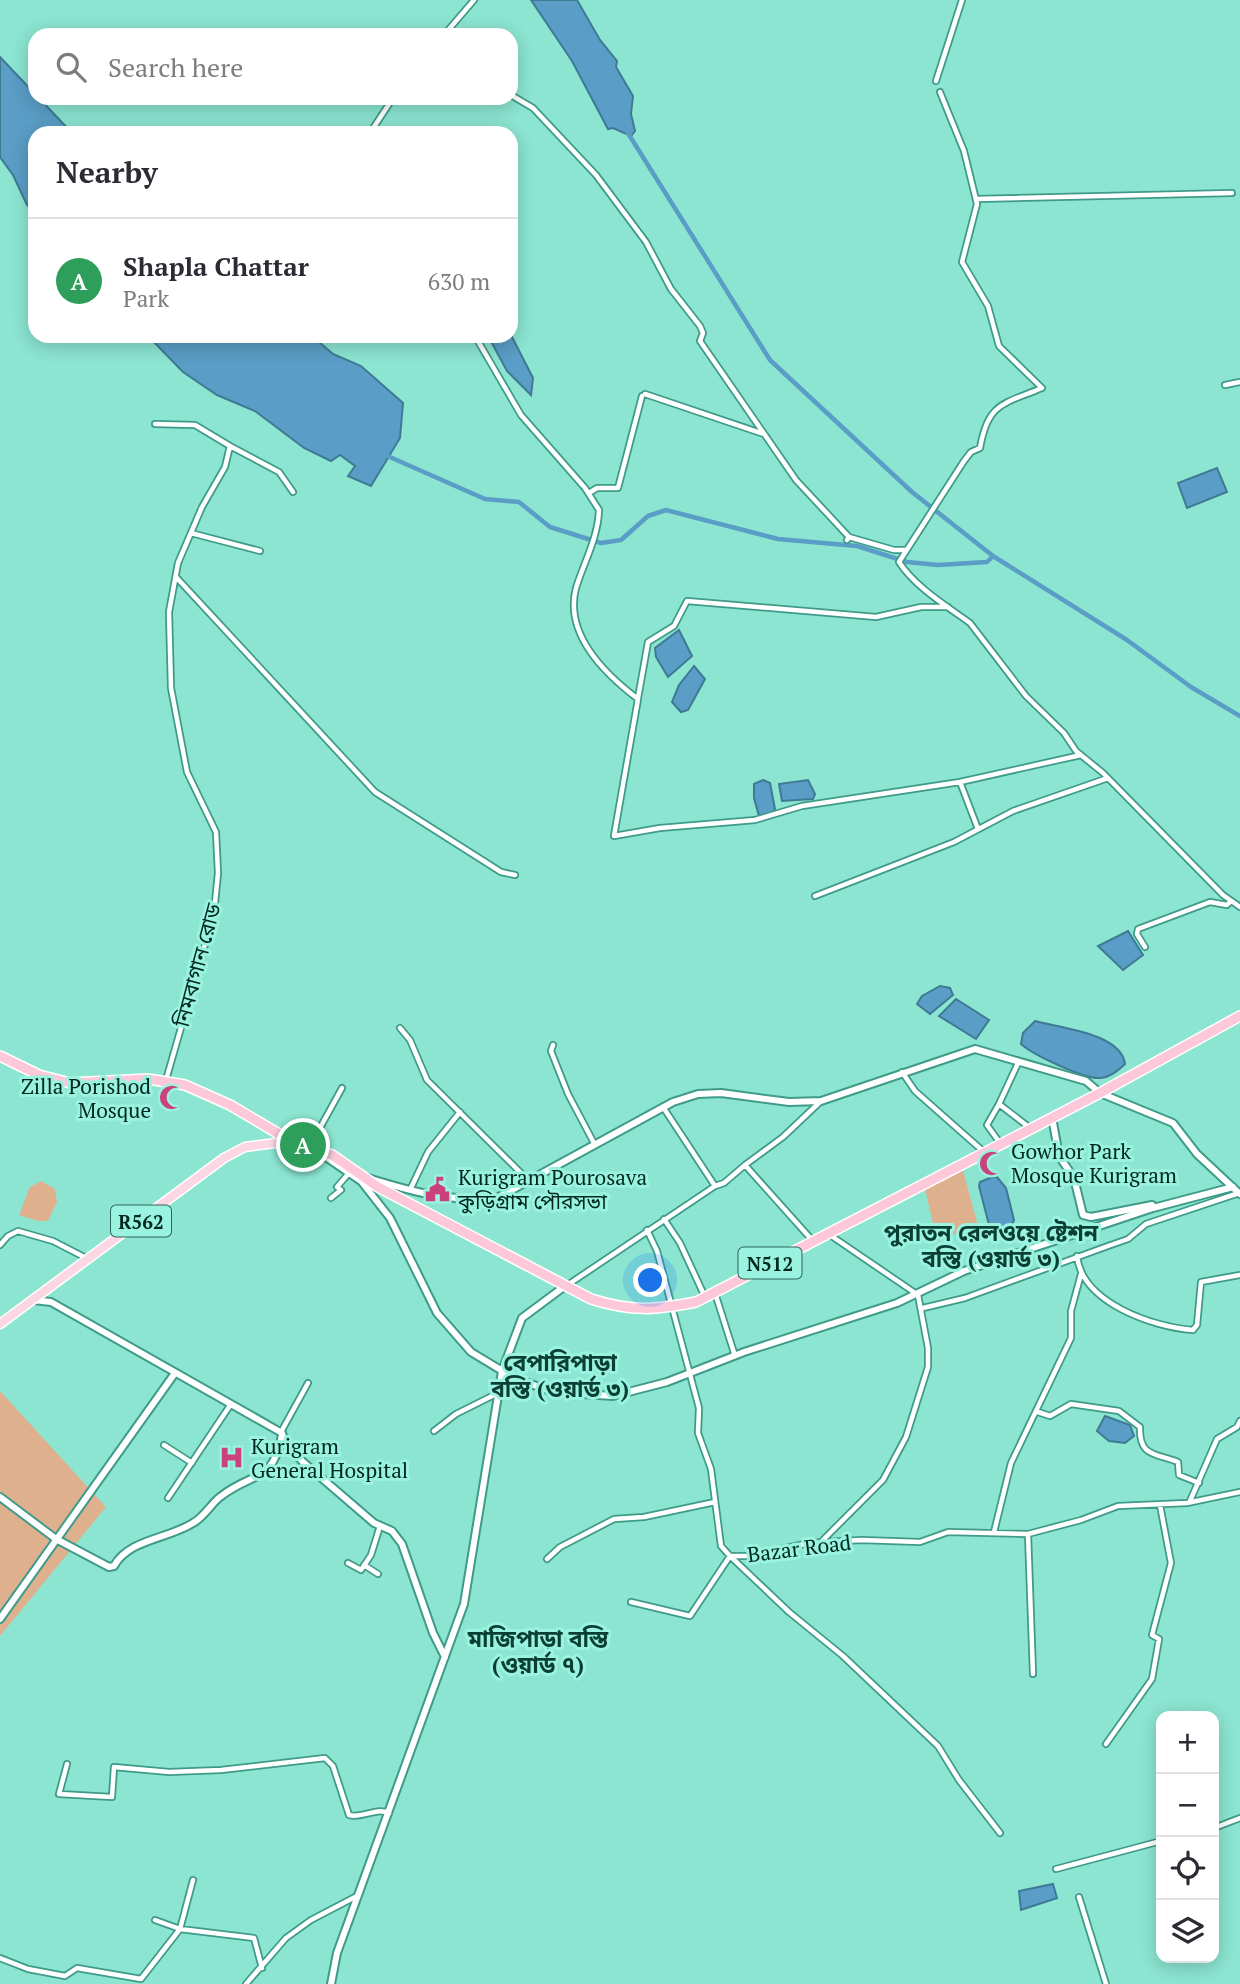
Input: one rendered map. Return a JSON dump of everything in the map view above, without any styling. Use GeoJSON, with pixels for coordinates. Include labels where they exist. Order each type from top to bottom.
{"type":"FeatureCollection","features":[{"type":"Feature","properties":{"kind":"highway","name":"N512"},"geometry":{"type":"LineString","coordinates":[[291,1141],[332,1154],[378,1187],[565,1286],[619,1308],[650,1311],[715,1292],[1100,1093],[1240,1016]]}},
{"type":"Feature","properties":{"kind":"highway"},"geometry":{"type":"LineString","coordinates":[[0,1056],[39,1075],[70,1083],[166,1080],[185,1085],[230,1105],[291,1141]]}},
{"type":"Feature","properties":{"kind":"main road","name":"R562"},"geometry":{"type":"LineString","coordinates":[[0,1324],[224,1158],[245,1147],[291,1141]]}},
{"type":"Feature","properties":{"kind":"street"},"geometry":{"type":"LineString","coordinates":[[450,28],[474,0]]}},
{"type":"Feature","properties":{"kind":"street"},"geometry":{"type":"LineString","coordinates":[[936,81],[961,0]]}},
{"type":"Feature","properties":{"kind":"street"},"geometry":{"type":"LineString","coordinates":[[940,92],[964,151],[976,199],[962,262],[988,306],[999,346],[1042,388],[998,405],[991,413],[980,448],[964,461],[899,562],[958,618],[974,626],[1026,696],[1081,755],[1240,907]]}},
{"type":"Feature","properties":{"kind":"street"},"geometry":{"type":"LineString","coordinates":[[518,99],[533,108],[573,150],[646,242],[671,289],[700,326],[703,333],[700,341],[796,480],[848,538],[894,550],[907,550]]}},
{"type":"Feature","properties":{"kind":"street"},"geometry":{"type":"LineString","coordinates":[[375,126],[388,105]]}},
{"type":"Feature","properties":{"kind":"street"},"geometry":{"type":"LineString","coordinates":[[976,199],[1232,193]]}},
{"type":"Feature","properties":{"kind":"street"},"geometry":{"type":"LineString","coordinates":[[479,343],[522,415],[589,493],[598,510],[592,546],[576,590],[577,633],[618,684],[638,699]]}},
{"type":"Feature","properties":{"kind":"street"},"geometry":{"type":"LineString","coordinates":[[1225,385],[1240,382]]}},
{"type":"Feature","properties":{"kind":"street"},"geometry":{"type":"LineString","coordinates":[[589,493],[597,488],[618,488],[644,395],[765,435]]}},
{"type":"Feature","properties":{"kind":"street"},"geometry":{"type":"LineString","coordinates":[[155,424],[195,425],[279,472],[293,492]]}},
{"type":"Feature","properties":{"kind":"street","name":"নিমবাগান রোড"},"geometry":{"type":"LineString","coordinates":[[166,1080],[214,913],[218,873],[216,832],[187,772],[172,688],[169,612],[175,576],[191,533],[225,467],[230,446]]}},
{"type":"Feature","properties":{"kind":"street"},"geometry":{"type":"LineString","coordinates":[[191,533],[260,551]]}},
{"type":"Feature","properties":{"kind":"street"},"geometry":{"type":"LineString","coordinates":[[175,576],[375,792],[500,872],[515,875]]}},
{"type":"Feature","properties":{"kind":"street"},"geometry":{"type":"LineString","coordinates":[[949,607],[921,607],[876,617],[687,601],[674,626],[648,642],[614,836],[660,828],[755,820],[802,806],[960,782],[1081,755]]}},
{"type":"Feature","properties":{"kind":"street"},"geometry":{"type":"LineString","coordinates":[[815,896],[868,878],[1013,811],[1108,778]]}},
{"type":"Feature","properties":{"kind":"street"},"geometry":{"type":"LineString","coordinates":[[960,782],[978,829]]}},
{"type":"Feature","properties":{"kind":"street"},"geometry":{"type":"LineString","coordinates":[[1145,947],[1137,933],[1138,929],[1204,904],[1227,905],[1231,901]]}},
{"type":"Feature","properties":{"kind":"street"},"geometry":{"type":"LineString","coordinates":[[400,1028],[410,1040],[422,1072],[527,1180]]}},
{"type":"Feature","properties":{"kind":"street"},"geometry":{"type":"LineString","coordinates":[[553,1045],[551,1051],[564,1084],[595,1145]]}},
{"type":"Feature","properties":{"kind":"street"},"geometry":{"type":"LineString","coordinates":[[364,1176],[410,1191],[465,1201],[497,1198],[663,1107],[698,1094],[760,1096],[789,1102],[821,1101],[902,1071],[975,1049],[1086,1081],[1100,1093],[1171,1121],[1197,1154],[1237,1191]]}},
{"type":"Feature","properties":{"kind":"street"},"geometry":{"type":"LineString","coordinates":[[1001,1143],[987,1125],[1018,1060]]}},
{"type":"Feature","properties":{"kind":"street"},"geometry":{"type":"LineString","coordinates":[[902,1071],[915,1091],[984,1152]]}},
{"type":"Feature","properties":{"kind":"street"},"geometry":{"type":"LineString","coordinates":[[342,1088],[310,1146],[361,1181],[390,1219],[424,1290],[451,1332],[471,1352],[502,1371],[553,1392],[613,1396],[691,1373],[734,1356],[918,1295],[964,1271],[1161,1205]]}},
{"type":"Feature","properties":{"kind":"street"},"geometry":{"type":"LineString","coordinates":[[331,1984],[337,1953],[464,1604],[502,1371],[522,1318],[664,1219],[724,1183],[783,1137],[821,1101]]}},
{"type":"Feature","properties":{"kind":"street"},"geometry":{"type":"LineString","coordinates":[[999,1104],[1030,1128]]}},
{"type":"Feature","properties":{"kind":"street"},"geometry":{"type":"LineString","coordinates":[[663,1107],[715,1186]]}},
{"type":"Feature","properties":{"kind":"street"},"geometry":{"type":"LineString","coordinates":[[410,1191],[428,1152],[460,1112]]}},
{"type":"Feature","properties":{"kind":"street"},"geometry":{"type":"LineString","coordinates":[[1052,1117],[1059,1156],[1074,1178],[1083,1215],[1091,1217],[1140,1206],[1161,1205],[1237,1191]]}},
{"type":"Feature","properties":{"kind":"street"},"geometry":{"type":"LineString","coordinates":[[745,1165],[813,1241]]}},
{"type":"Feature","properties":{"kind":"street"},"geometry":{"type":"LineString","coordinates":[[331,1198],[341,1190],[337,1187],[349,1172]]}},
{"type":"Feature","properties":{"kind":"street"},"geometry":{"type":"LineString","coordinates":[[923,1308],[965,1298],[1128,1238],[1146,1224],[1237,1191]]}},
{"type":"Feature","properties":{"kind":"street"},"geometry":{"type":"LineString","coordinates":[[664,1219],[680,1243],[705,1297]]}},
{"type":"Feature","properties":{"kind":"street","name":"Bazar Road"},"geometry":{"type":"LineString","coordinates":[[648,1230],[657,1251],[691,1373],[699,1408],[698,1433],[711,1469],[721,1546],[730,1556],[750,1556],[821,1542],[920,1542],[948,1532],[1028,1534]]}},
{"type":"Feature","properties":{"kind":"street"},"geometry":{"type":"LineString","coordinates":[[0,1245],[8,1236],[18,1231],[52,1241],[88,1259]]}},
{"type":"Feature","properties":{"kind":"street"},"geometry":{"type":"LineString","coordinates":[[821,1542],[883,1480],[896,1461],[928,1367],[923,1308],[918,1295],[827,1233]]}},
{"type":"Feature","properties":{"kind":"street"},"geometry":{"type":"LineString","coordinates":[[1077,1256],[1087,1284],[1136,1317],[1163,1326],[1193,1330],[1197,1325],[1201,1282],[1240,1275]]}},
{"type":"Feature","properties":{"kind":"street"},"geometry":{"type":"LineString","coordinates":[[994,1532],[1011,1463],[1038,1412],[1071,1338],[1071,1311],[1081,1273]]}},
{"type":"Feature","properties":{"kind":"street"},"geometry":{"type":"LineString","coordinates":[[47,1290],[51,1302]]}},
{"type":"Feature","properties":{"kind":"street"},"geometry":{"type":"LineString","coordinates":[[715,1292],[722,1307],[734,1356]]}},
{"type":"Feature","properties":{"kind":"street"},"geometry":{"type":"LineString","coordinates":[[33,1300],[51,1302],[281,1433],[285,1443],[303,1462],[380,1526],[392,1531],[402,1544],[433,1633],[445,1659]]}},
{"type":"Feature","properties":{"kind":"street"},"geometry":{"type":"LineString","coordinates":[[0,1619],[176,1373]]}},
{"type":"Feature","properties":{"kind":"street"},"geometry":{"type":"LineString","coordinates":[[0,1497],[56,1539],[109,1567],[114,1566],[121,1554],[194,1523],[221,1496],[270,1469],[277,1460],[281,1433],[308,1383]]}},
{"type":"Feature","properties":{"kind":"street"},"geometry":{"type":"LineString","coordinates":[[435,1431],[456,1414],[499,1393]]}},
{"type":"Feature","properties":{"kind":"street"},"geometry":{"type":"LineString","coordinates":[[168,1498],[231,1403]]}},
{"type":"Feature","properties":{"kind":"street"},"geometry":{"type":"LineString","coordinates":[[1038,1412],[1050,1416],[1071,1404],[1119,1411],[1140,1427],[1142,1446],[1150,1453],[1178,1462],[1179,1475],[1199,1483]]}},
{"type":"Feature","properties":{"kind":"street"},"geometry":{"type":"LineString","coordinates":[[1190,1502],[1217,1439],[1237,1427],[1240,1421]]}},
{"type":"Feature","properties":{"kind":"street"},"geometry":{"type":"LineString","coordinates":[[164,1445],[192,1463]]}},
{"type":"Feature","properties":{"kind":"street"},"geometry":{"type":"LineString","coordinates":[[1033,1674],[1028,1534],[1118,1506],[1190,1502],[1240,1492]]}},
{"type":"Feature","properties":{"kind":"street"},"geometry":{"type":"LineString","coordinates":[[547,1559],[560,1547],[614,1519],[644,1517],[715,1502]]}},
{"type":"Feature","properties":{"kind":"street"},"geometry":{"type":"LineString","coordinates":[[1106,1744],[1152,1679],[1159,1639],[1152,1635],[1171,1563],[1160,1505]]}},
{"type":"Feature","properties":{"kind":"street"},"geometry":{"type":"LineString","coordinates":[[348,1563],[357,1570],[364,1565],[380,1526]]}},
{"type":"Feature","properties":{"kind":"street"},"geometry":{"type":"LineString","coordinates":[[631,1602],[690,1616],[730,1556],[773,1599],[843,1656],[938,1746],[965,1788],[1000,1833]]}},
{"type":"Feature","properties":{"kind":"street"},"geometry":{"type":"LineString","coordinates":[[364,1565],[378,1574]]}},
{"type":"Feature","properties":{"kind":"street"},"geometry":{"type":"LineString","coordinates":[[67,1764],[59,1794],[112,1797],[114,1767],[169,1772],[221,1770],[325,1758],[332,1766],[349,1815],[377,1811],[389,1814]]}},
{"type":"Feature","properties":{"kind":"street"},"geometry":{"type":"LineString","coordinates":[[1219,1826],[1240,1818]]}},
{"type":"Feature","properties":{"kind":"street"},"geometry":{"type":"LineString","coordinates":[[1056,1869],[1156,1842]]}},
{"type":"Feature","properties":{"kind":"street"},"geometry":{"type":"LineString","coordinates":[[0,1958],[28,1969],[65,1976],[77,1968],[141,1979],[180,1929],[193,1880]]}},
{"type":"Feature","properties":{"kind":"street"},"geometry":{"type":"LineString","coordinates":[[246,1984],[286,1938],[360,1893]]}},
{"type":"Feature","properties":{"kind":"street"},"geometry":{"type":"LineString","coordinates":[[1079,1897],[1107,1984]]}},
{"type":"Feature","properties":{"kind":"street"},"geometry":{"type":"LineString","coordinates":[[155,1920],[180,1929],[254,1938],[262,1968]]}},
{"type":"Feature","properties":{"kind":"shaded area"},"geometry":{"type":"Polygon","coordinates":[[[963,1170],[978,1226],[937,1241],[925,1189],[963,1170]]]}},
{"type":"Feature","properties":{"kind":"shaded area"},"geometry":{"type":"Polygon","coordinates":[[[41,1181],[55,1189],[57,1202],[48,1221],[19,1215],[30,1187],[41,1181]]]}},
{"type":"Feature","properties":{"kind":"shaded area"},"geometry":{"type":"Polygon","coordinates":[[[0,1391],[106,1507],[0,1636],[0,1391]]]}},
{"type":"Feature","properties":{"kind":"water"},"geometry":{"type":"Polygon","coordinates":[[[531,0],[577,0],[600,40],[617,61],[616,67],[633,96],[631,114],[635,131],[631,136],[613,128],[608,129],[572,61],[531,0]]]}},
{"type":"Feature","properties":{"kind":"water"},"geometry":{"type":"Polygon","coordinates":[[[0,57],[28,87],[28,105],[46,105],[65,126],[28,126],[28,206],[13,175],[0,157],[0,57]]]}},
{"type":"Feature","properties":{"kind":"water"},"geometry":{"type":"Polygon","coordinates":[[[155,343],[320,343],[333,354],[361,366],[403,403],[400,438],[371,486],[348,476],[355,466],[340,455],[331,461],[304,448],[255,411],[217,395],[183,372],[155,343]]]}},
{"type":"Feature","properties":{"kind":"water"},"geometry":{"type":"Polygon","coordinates":[[[492,343],[515,343],[533,378],[531,395],[507,371],[492,343]]]}},
{"type":"Feature","properties":{"kind":"water"},"geometry":{"type":"Polygon","coordinates":[[[1217,468],[1227,492],[1187,508],[1178,483],[1217,468]]]}},
{"type":"Feature","properties":{"kind":"water"},"geometry":{"type":"Polygon","coordinates":[[[679,630],[692,656],[668,677],[656,657],[655,648],[679,630]]]}},
{"type":"Feature","properties":{"kind":"water"},"geometry":{"type":"Polygon","coordinates":[[[694,666],[705,679],[688,710],[681,712],[672,702],[679,685],[694,666]]]}},
{"type":"Feature","properties":{"kind":"water"},"geometry":{"type":"Polygon","coordinates":[[[763,780],[770,783],[775,809],[771,814],[759,816],[754,798],[754,784],[763,780]]]}},
{"type":"Feature","properties":{"kind":"water"},"geometry":{"type":"Polygon","coordinates":[[[808,780],[815,794],[813,799],[782,801],[779,784],[808,780]]]}},
{"type":"Feature","properties":{"kind":"water"},"geometry":{"type":"Polygon","coordinates":[[[1128,931],[1143,955],[1123,970],[1098,946],[1128,931]]]}},
{"type":"Feature","properties":{"kind":"water"},"geometry":{"type":"Polygon","coordinates":[[[940,986],[950,988],[953,995],[930,1014],[917,1004],[922,996],[940,986]]]}},
{"type":"Feature","properties":{"kind":"water"},"geometry":{"type":"Polygon","coordinates":[[[956,999],[989,1020],[976,1039],[939,1016],[956,999]]]}},
{"type":"Feature","properties":{"kind":"water"},"geometry":{"type":"Polygon","coordinates":[[[1035,1021],[1101,1039],[1113,1045],[1125,1064],[1108,1076],[1093,1078],[1047,1060],[1021,1044],[1023,1033],[1035,1021]]]}},
{"type":"Feature","properties":{"kind":"water"},"geometry":{"type":"Polygon","coordinates":[[[997,1177],[1006,1188],[1014,1220],[1011,1227],[996,1232],[989,1225],[979,1186],[980,1182],[997,1177]]]}},
{"type":"Feature","properties":{"kind":"water"},"geometry":{"type":"Polygon","coordinates":[[[1105,1416],[1130,1425],[1134,1436],[1125,1443],[1109,1441],[1097,1431],[1105,1416]]]}},
{"type":"Feature","properties":{"kind":"water"},"geometry":{"type":"Polygon","coordinates":[[[1053,1884],[1057,1898],[1021,1910],[1019,1891],[1053,1884]]]}},
{"type":"Feature","properties":{"kind":"waterway"},"geometry":{"type":"LineString","coordinates":[[626,130],[770,360],[912,492],[993,556],[1127,640],[1191,687],[1240,716]]}},
{"type":"Feature","properties":{"kind":"waterway"},"geometry":{"type":"LineString","coordinates":[[383,454],[485,499],[519,502],[550,527],[601,543],[621,540],[648,516],[666,510],[778,539],[857,546],[907,562],[938,565],[987,562],[993,556]]}},
{"type":"Feature","properties":{"kind":"place","name":"Zilla Porishod Mosque"},"geometry":{"type":"Point","coordinates":[171,1098]}},
{"type":"Feature","properties":{"kind":"place","name":"Shapla Chattar"},"geometry":{"type":"Point","coordinates":[303,1145]}},
{"type":"Feature","properties":{"kind":"place","name":"Gowhor Park Mosque Kurigram"},"geometry":{"type":"Point","coordinates":[991,1163]}},
{"type":"Feature","properties":{"kind":"place","name":"Kurigram Pourosava কুড়িগ্রাম পৌরসভা"},"geometry":{"type":"Point","coordinates":[438,1189]}},
{"type":"Feature","properties":{"kind":"place","name":"Kurigram General Hospital"},"geometry":{"type":"Point","coordinates":[231,1458]}},
{"type":"Feature","properties":{"kind":"district","name":"পুরাতন রেলওয়ে ষ্টেশন বস্তি (ওয়ার্ড ৩)"},"geometry":{"type":"Point","coordinates":[991,1245]}},
{"type":"Feature","properties":{"kind":"district","name":"বেপারিপাড়া বস্তি (ওয়ার্ড ৩)"},"geometry":{"type":"Point","coordinates":[560,1375]}},
{"type":"Feature","properties":{"kind":"district","name":"মাজিপাড়া বস্তি (ওয়ার্ড ৭)"},"geometry":{"type":"Point","coordinates":[538,1651]}}]}
